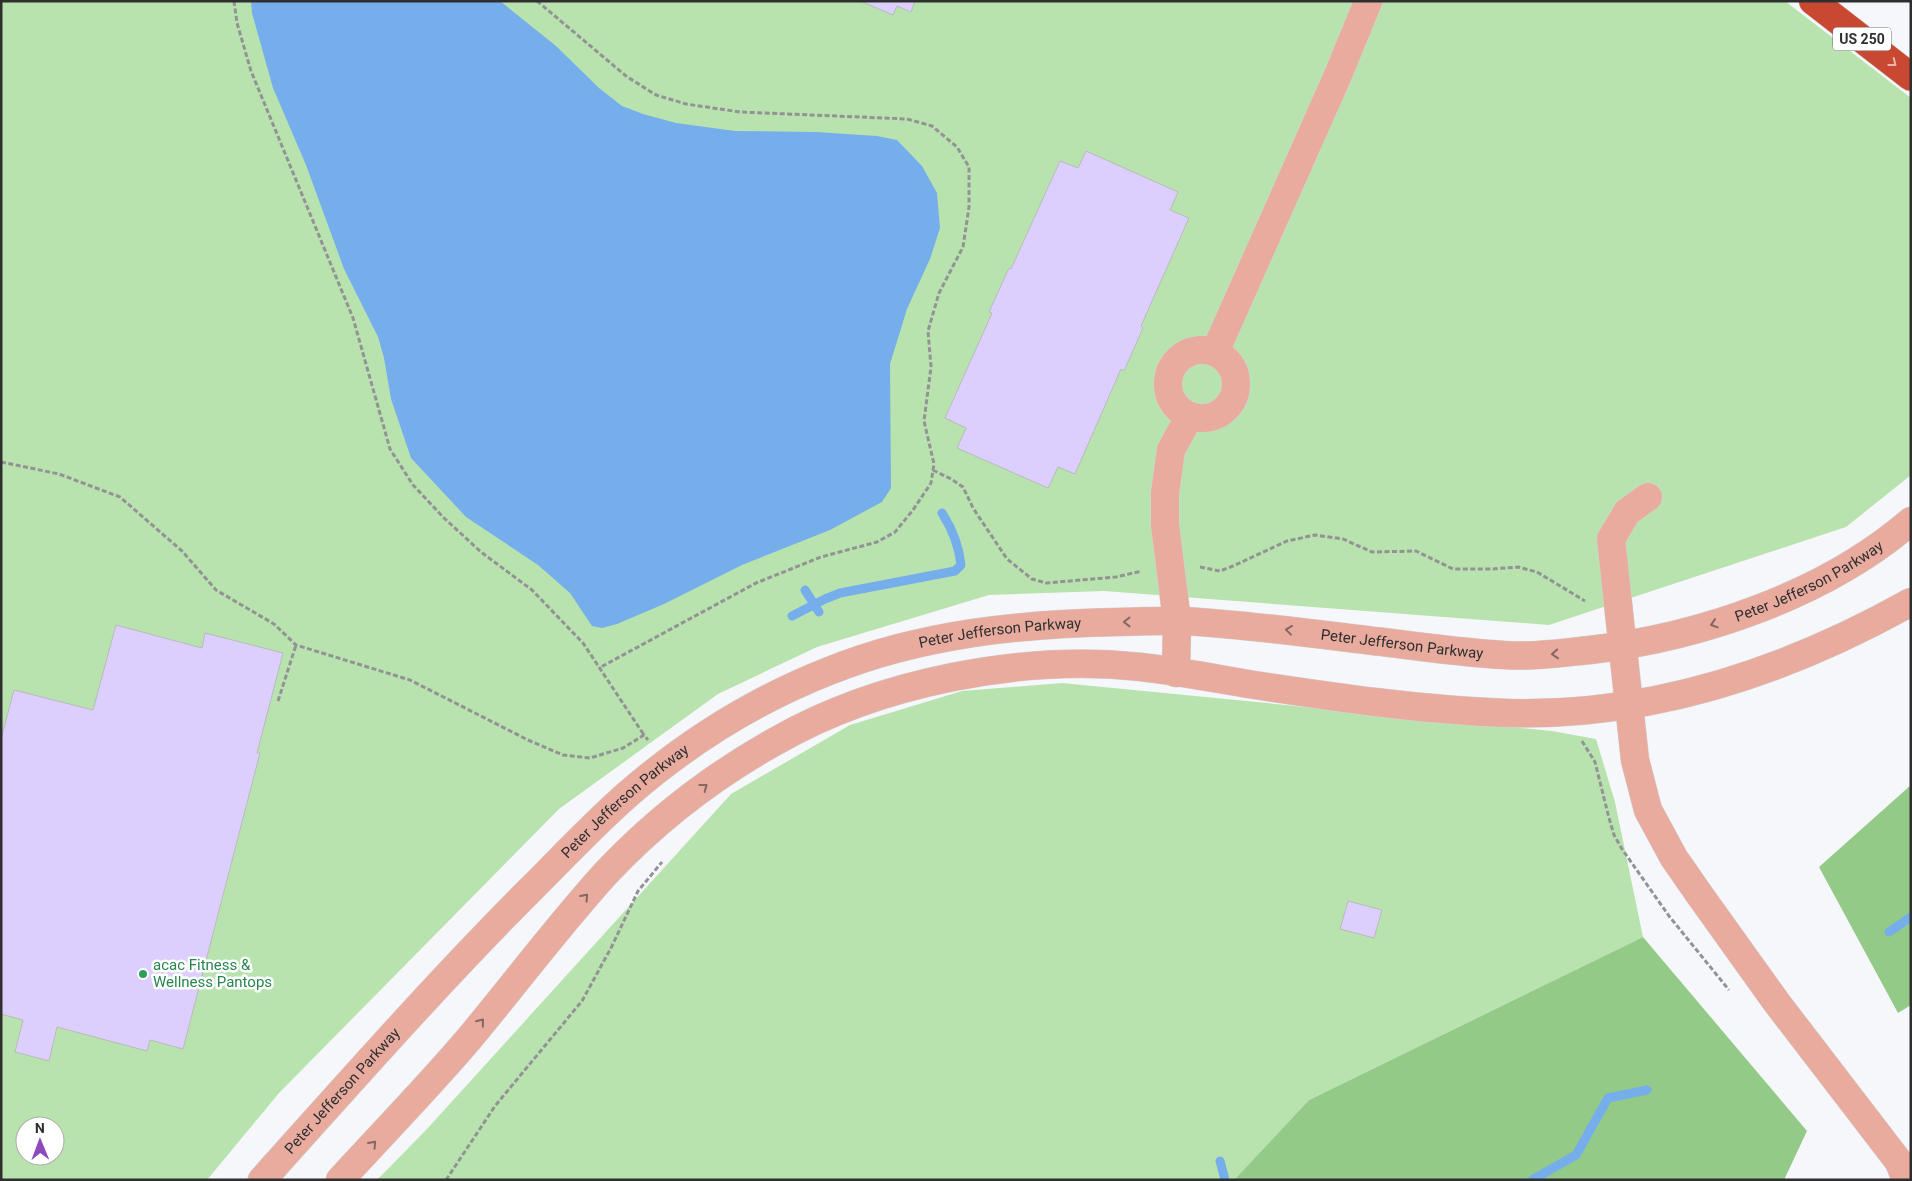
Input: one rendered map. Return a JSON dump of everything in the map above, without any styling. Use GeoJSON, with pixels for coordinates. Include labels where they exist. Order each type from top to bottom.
{"type":"FeatureCollection","features":[{"type":"Feature","properties":{"kind":"highway","name":"US 250"},"geometry":{"type":"LineString","coordinates":[[1813,1],[1911,77]]}},
{"type":"Feature","properties":{"kind":"street"},"geometry":{"type":"LineString","coordinates":[[1215,352],[1338,75],[1368,2]]}},
{"type":"Feature","properties":{"kind":"street"},"geometry":{"type":"LineString","coordinates":[[1201,350],[1215,352],[1226,359],[1234,371],[1237,384],[1234,397],[1227,409],[1216,416],[1202,419],[1189,416],[1178,409],[1170,398],[1167,385],[1170,372],[1177,360],[1188,352],[1201,350]]}},
{"type":"Feature","properties":{"kind":"street"},"geometry":{"type":"LineString","coordinates":[[1176,673],[1177,621],[1165,525],[1165,493],[1171,450],[1189,416]]}},
{"type":"Feature","properties":{"kind":"street"},"geometry":{"type":"LineString","coordinates":[[1648,497],[1627,512],[1611,540],[1635,760],[1648,810],[1674,858],[1777,1003],[1905,1166]]}},
{"type":"Feature","properties":{"kind":"street","name":"Peter Jefferson Parkway"},"geometry":{"type":"LineString","coordinates":[[262,1180],[470,950],[624,797],[664,764],[717,727],[766,699],[830,670],[912,644],[982,630],[1058,623],[1177,621],[1259,627],[1506,655],[1552,655],[1622,646],[1710,625],[1765,606],[1830,576],[1895,534],[1911,521]]}},
{"type":"Feature","properties":{"kind":"street"},"geometry":{"type":"LineString","coordinates":[[340,1180],[467,1041],[557,928],[609,870],[673,810],[712,781],[778,740],[837,711],[887,694],[965,675],[1005,669],[1072,664],[1140,667],[1324,696],[1438,708],[1510,713],[1568,711],[1629,705],[1727,683],[1805,655],[1865,628],[1911,602]]}},
{"type":"Feature","properties":{"kind":"path"},"geometry":{"type":"LineString","coordinates":[[234,1],[237,23],[251,71],[353,318],[390,449],[413,485],[444,518],[481,552],[532,590],[583,644],[664,764]]}},
{"type":"Feature","properties":{"kind":"path"},"geometry":{"type":"LineString","coordinates":[[536,1],[626,76],[656,95],[686,104],[740,112],[907,119],[932,126],[957,147],[969,167],[968,206],[963,247],[939,293],[928,332],[932,367],[924,421],[934,464],[931,483],[913,510],[895,532],[877,542],[821,557],[756,583],[599,668]]}},
{"type":"Feature","properties":{"kind":"path"},"geometry":{"type":"LineString","coordinates":[[1,462],[59,474],[120,497],[182,551],[216,590],[274,624],[296,645],[410,680],[511,732],[563,755],[590,758],[623,748],[644,735]]}},
{"type":"Feature","properties":{"kind":"path"},"geometry":{"type":"LineString","coordinates":[[933,470],[963,487],[973,508],[1007,559],[1032,579],[1046,584],[1116,577],[1153,569],[1201,567],[1220,571],[1286,541],[1315,535],[1343,539],[1372,552],[1416,551],[1453,569],[1518,567],[1537,572],[1585,601]]}},
{"type":"Feature","properties":{"kind":"path"},"geometry":{"type":"LineString","coordinates":[[278,701],[296,645]]}},
{"type":"Feature","properties":{"kind":"path"},"geometry":{"type":"LineString","coordinates":[[446,1180],[495,1106],[582,1001],[612,946],[638,891],[665,858]]}},
{"type":"Feature","properties":{"kind":"green space"},"geometry":{"type":"Polygon","coordinates":[[[1,1],[1785,1],[1911,98],[1911,475],[1846,527],[1549,625],[1104,591],[989,595],[817,647],[718,694],[559,809],[279,1093],[207,1180],[1,1180],[1,1]]]}},
{"type":"Feature","properties":{"kind":"green space"},"geometry":{"type":"Polygon","coordinates":[[[1062,683],[1552,731],[1596,739],[1615,802],[1643,937],[1309,1100],[1234,1180],[377,1180],[427,1129],[731,794],[850,725],[962,691],[1062,683]]]}},
{"type":"Feature","properties":{"kind":"green space"},"geometry":{"type":"Polygon","coordinates":[[[1911,785],[1911,1005],[1898,1013],[1819,867],[1911,785]]]}},
{"type":"Feature","properties":{"kind":"green space"},"geometry":{"type":"Polygon","coordinates":[[[1643,937],[1807,1131],[1784,1180],[1234,1180],[1309,1100],[1643,937]]]}},
{"type":"Feature","properties":{"kind":"water"},"geometry":{"type":"Polygon","coordinates":[[[251,1],[500,1],[556,46],[599,88],[622,106],[643,114],[676,123],[735,131],[816,132],[877,136],[897,140],[922,166],[937,193],[940,228],[930,259],[907,309],[890,364],[891,488],[882,502],[830,530],[742,565],[664,604],[617,624],[602,628],[592,626],[570,593],[538,565],[466,517],[411,458],[391,399],[384,358],[378,337],[344,269],[306,165],[273,88],[252,13],[251,1]]]}},
{"type":"Feature","properties":{"kind":"building"},"geometry":{"type":"Polygon","coordinates":[[[860,1],[915,1],[911,12],[897,6],[893,15],[860,1]]]}},
{"type":"Feature","properties":{"kind":"building"},"geometry":{"type":"Polygon","coordinates":[[[1086,151],[1178,192],[1170,210],[1189,218],[1141,326],[1143,328],[1124,371],[1121,369],[1075,474],[1058,467],[1048,488],[957,448],[966,428],[945,418],[992,313],[989,312],[1009,268],[1011,269],[1060,161],[1078,168],[1086,151]]]}},
{"type":"Feature","properties":{"kind":"building"},"geometry":{"type":"Polygon","coordinates":[[[116,625],[202,648],[205,633],[283,653],[257,753],[260,753],[183,1049],[150,1040],[147,1051],[57,1027],[49,1061],[15,1052],[23,1020],[1,1014],[1,739],[14,690],[93,710],[116,625]]]}},
{"type":"Feature","properties":{"kind":"building"},"geometry":{"type":"Polygon","coordinates":[[[1348,901],[1382,910],[1374,938],[1340,929],[1348,901]]]}},
{"type":"Feature","properties":{"kind":"waterway"},"geometry":{"type":"LineString","coordinates":[[792,616],[840,593],[955,571],[961,565],[959,551],[942,513]]}},
{"type":"Feature","properties":{"kind":"waterway"},"geometry":{"type":"LineString","coordinates":[[805,590],[819,612]]}},
{"type":"Feature","properties":{"kind":"waterway"},"geometry":{"type":"LineString","coordinates":[[1889,932],[1911,917]]}},
{"type":"Feature","properties":{"kind":"waterway"},"geometry":{"type":"LineString","coordinates":[[1532,1180],[1576,1155],[1608,1098],[1647,1090]]}},
{"type":"Feature","properties":{"kind":"waterway"},"geometry":{"type":"LineString","coordinates":[[1220,1161],[1225,1180]]}},
{"type":"Feature","properties":{"kind":"place","name":"acac Fitness & Wellness Pantops"},"geometry":{"type":"Point","coordinates":[143,974]}}]}
